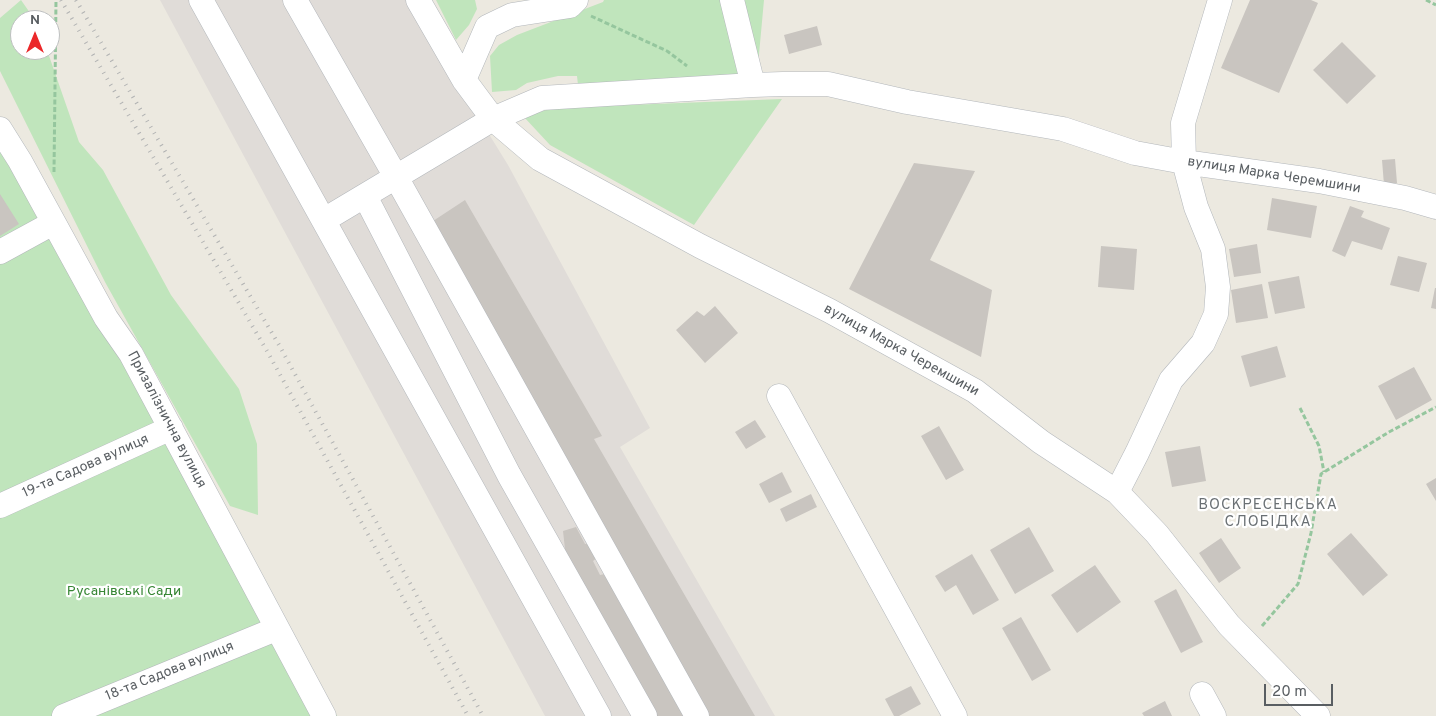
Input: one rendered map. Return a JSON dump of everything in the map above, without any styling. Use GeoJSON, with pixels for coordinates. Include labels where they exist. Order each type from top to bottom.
{"type":"FeatureCollection","features":[{"type":"Feature","properties":{"kind":"street"},"geometry":{"type":"LineString","coordinates":[[201,0],[599,716]]}},
{"type":"Feature","properties":{"kind":"street"},"geometry":{"type":"LineString","coordinates":[[295,0],[697,716]]}},
{"type":"Feature","properties":{"kind":"street","name":"вулиця Марка Черемшини"},"geometry":{"type":"LineString","coordinates":[[418,0],[464,80],[493,120],[540,159],[700,246],[830,311],[975,391],[1041,442],[1117,492],[1158,534],[1229,625],[1318,716]]}},
{"type":"Feature","properties":{"kind":"street"},"geometry":{"type":"LineString","coordinates":[[732,0],[753,85]]}},
{"type":"Feature","properties":{"kind":"street"},"geometry":{"type":"LineString","coordinates":[[1117,492],[1171,380],[1203,343],[1216,314],[1218,287],[1213,249],[1196,207],[1184,162],[1183,123],[1220,0]]}},
{"type":"Feature","properties":{"kind":"street"},"geometry":{"type":"LineString","coordinates":[[464,80],[487,27],[509,8],[573,3]]}},
{"type":"Feature","properties":{"kind":"street","name":"вулиця Марка Черемшини"},"geometry":{"type":"LineString","coordinates":[[493,120],[542,98],[753,85],[828,84],[908,102],[1063,129],[1135,153],[1184,162],[1319,181],[1405,198],[1436,208]]}},
{"type":"Feature","properties":{"kind":"street"},"geometry":{"type":"LineString","coordinates":[[324,220],[493,120]]}},
{"type":"Feature","properties":{"kind":"street","name":"Призалізнична вулиця"},"geometry":{"type":"LineString","coordinates":[[0,129],[20,161],[106,318],[131,354],[324,716]]}},
{"type":"Feature","properties":{"kind":"street"},"geometry":{"type":"LineString","coordinates":[[365,196],[509,475],[645,716]]}},
{"type":"Feature","properties":{"kind":"street"},"geometry":{"type":"LineString","coordinates":[[0,252],[53,223]]}},
{"type":"Feature","properties":{"kind":"street"},"geometry":{"type":"LineString","coordinates":[[779,396],[955,716]]}},
{"type":"Feature","properties":{"kind":"street","name":"19-та Садова вулиця"},"geometry":{"type":"LineString","coordinates":[[0,506],[171,428]]}},
{"type":"Feature","properties":{"kind":"street","name":"18-та Садова вулиця"},"geometry":{"type":"LineString","coordinates":[[64,716],[276,629]]}},
{"type":"Feature","properties":{"kind":"street"},"geometry":{"type":"LineString","coordinates":[[1202,694],[1214,716]]}},
{"type":"Feature","properties":{"kind":"path"},"geometry":{"type":"LineString","coordinates":[[54,174],[56,0]]}},
{"type":"Feature","properties":{"kind":"path"},"geometry":{"type":"LineString","coordinates":[[1426,0],[1436,5]]}},
{"type":"Feature","properties":{"kind":"path"},"geometry":{"type":"LineString","coordinates":[[573,3],[667,50],[713,88]]}},
{"type":"Feature","properties":{"kind":"path"},"geometry":{"type":"LineString","coordinates":[[1248,644],[1298,584],[1311,533],[1321,474],[1389,432],[1436,407]]}},
{"type":"Feature","properties":{"kind":"path"},"geometry":{"type":"LineString","coordinates":[[1300,408],[1319,446],[1324,472]]}},
{"type":"Feature","properties":{"kind":"shaded area"},"geometry":{"type":"Polygon","coordinates":[[[160,0],[406,0],[508,165],[650,428],[620,447],[775,716],[545,716],[160,0]]]}},
{"type":"Feature","properties":{"kind":"green space"},"geometry":{"type":"Polygon","coordinates":[[[21,0],[28,10],[10,10],[10,60],[50,60],[79,142],[103,170],[171,295],[239,389],[257,444],[258,515],[230,506],[105,282],[0,71],[0,18],[21,0]]]}},
{"type":"Feature","properties":{"kind":"green space"},"geometry":{"type":"Polygon","coordinates":[[[436,0],[475,0],[477,9],[469,25],[456,40],[436,0]]]}},
{"type":"Feature","properties":{"kind":"green space"},"geometry":{"type":"Polygon","coordinates":[[[604,0],[764,0],[757,76],[578,85],[577,76],[558,76],[527,83],[516,90],[492,92],[490,56],[499,45],[517,35],[604,0]]]}},
{"type":"Feature","properties":{"kind":"green space"},"geometry":{"type":"Polygon","coordinates":[[[782,99],[694,225],[550,145],[524,117],[552,108],[782,99]]]}},
{"type":"Feature","properties":{"kind":"green space","name":"Русанівські Сади"},"geometry":{"type":"Polygon","coordinates":[[[0,131],[84,268],[337,716],[0,716],[0,131]]]}},
{"type":"Feature","properties":{"kind":"building"},"geometry":{"type":"Polygon","coordinates":[[[1250,0],[1311,0],[1318,3],[1279,93],[1221,68],[1250,0]]]}},
{"type":"Feature","properties":{"kind":"building"},"geometry":{"type":"Polygon","coordinates":[[[817,26],[822,45],[789,54],[784,35],[817,26]]]}},
{"type":"Feature","properties":{"kind":"building"},"geometry":{"type":"Polygon","coordinates":[[[1342,42],[1376,76],[1347,104],[1313,70],[1342,42]]]}},
{"type":"Feature","properties":{"kind":"building"},"geometry":{"type":"Polygon","coordinates":[[[1395,159],[1397,183],[1384,185],[1382,160],[1395,159]]]}},
{"type":"Feature","properties":{"kind":"building"},"geometry":{"type":"Polygon","coordinates":[[[914,163],[975,171],[930,260],[992,290],[981,357],[849,289],[914,163]]]}},
{"type":"Feature","properties":{"kind":"building"},"geometry":{"type":"Polygon","coordinates":[[[0,194],[19,224],[0,236],[0,194]]]}},
{"type":"Feature","properties":{"kind":"building"},"geometry":{"type":"Polygon","coordinates":[[[1272,198],[1317,206],[1311,238],[1267,230],[1272,198]]]}},
{"type":"Feature","properties":{"kind":"building"},"geometry":{"type":"Polygon","coordinates":[[[465,200],[602,436],[594,439],[755,716],[708,716],[430,223],[465,200]]]}},
{"type":"Feature","properties":{"kind":"building"},"geometry":{"type":"Polygon","coordinates":[[[1350,206],[1364,211],[1361,217],[1390,228],[1382,250],[1352,241],[1345,257],[1332,251],[1350,206]]]}},
{"type":"Feature","properties":{"kind":"building"},"geometry":{"type":"Polygon","coordinates":[[[1257,244],[1261,273],[1234,277],[1229,249],[1257,244]]]}},
{"type":"Feature","properties":{"kind":"building"},"geometry":{"type":"Polygon","coordinates":[[[1101,246],[1137,249],[1134,290],[1098,287],[1101,246]]]}},
{"type":"Feature","properties":{"kind":"building"},"geometry":{"type":"Polygon","coordinates":[[[1398,256],[1427,263],[1419,292],[1390,285],[1398,256]]]}},
{"type":"Feature","properties":{"kind":"building"},"geometry":{"type":"Polygon","coordinates":[[[1299,276],[1305,308],[1275,314],[1268,282],[1299,276]]]}},
{"type":"Feature","properties":{"kind":"building"},"geometry":{"type":"Polygon","coordinates":[[[1262,284],[1268,318],[1236,323],[1231,290],[1262,284]]]}},
{"type":"Feature","properties":{"kind":"building"},"geometry":{"type":"Polygon","coordinates":[[[1436,288],[1436,309],[1431,308],[1436,288]]]}},
{"type":"Feature","properties":{"kind":"building"},"geometry":{"type":"Polygon","coordinates":[[[715,306],[738,333],[705,363],[676,330],[697,311],[704,316],[715,306]]]}},
{"type":"Feature","properties":{"kind":"building"},"geometry":{"type":"Polygon","coordinates":[[[1277,346],[1286,377],[1250,387],[1241,356],[1277,346]]]}},
{"type":"Feature","properties":{"kind":"building"},"geometry":{"type":"Polygon","coordinates":[[[1414,367],[1432,400],[1396,420],[1378,386],[1414,367]]]}},
{"type":"Feature","properties":{"kind":"building"},"geometry":{"type":"Polygon","coordinates":[[[755,420],[766,437],[746,449],[735,432],[755,420]]]}},
{"type":"Feature","properties":{"kind":"building"},"geometry":{"type":"Polygon","coordinates":[[[939,426],[964,470],[946,480],[921,436],[939,426]]]}},
{"type":"Feature","properties":{"kind":"building"},"geometry":{"type":"Polygon","coordinates":[[[1200,446],[1206,481],[1172,487],[1165,452],[1200,446]]]}},
{"type":"Feature","properties":{"kind":"building"},"geometry":{"type":"Polygon","coordinates":[[[782,472],[792,492],[769,503],[759,484],[782,472]]]}},
{"type":"Feature","properties":{"kind":"building"},"geometry":{"type":"Polygon","coordinates":[[[1436,478],[1436,501],[1426,484],[1436,478]]]}},
{"type":"Feature","properties":{"kind":"building"},"geometry":{"type":"Polygon","coordinates":[[[811,494],[817,507],[786,522],[780,509],[811,494]]]}},
{"type":"Feature","properties":{"kind":"building"},"geometry":{"type":"Polygon","coordinates":[[[576,527],[585,544],[590,544],[598,557],[593,561],[600,575],[605,574],[689,716],[655,716],[566,558],[563,531],[576,527]]]}},
{"type":"Feature","properties":{"kind":"building"},"geometry":{"type":"Polygon","coordinates":[[[1029,527],[1054,571],[1015,594],[990,550],[1029,527]]]}},
{"type":"Feature","properties":{"kind":"building"},"geometry":{"type":"Polygon","coordinates":[[[1351,533],[1388,575],[1363,596],[1327,554],[1351,533]]]}},
{"type":"Feature","properties":{"kind":"building"},"geometry":{"type":"Polygon","coordinates":[[[1221,538],[1241,568],[1219,583],[1199,553],[1221,538]]]}},
{"type":"Feature","properties":{"kind":"building"},"geometry":{"type":"Polygon","coordinates":[[[972,554],[999,600],[973,615],[956,585],[945,592],[935,576],[972,554]]]}},
{"type":"Feature","properties":{"kind":"building"},"geometry":{"type":"Polygon","coordinates":[[[1095,565],[1121,602],[1077,633],[1051,595],[1095,565]]]}},
{"type":"Feature","properties":{"kind":"building"},"geometry":{"type":"Polygon","coordinates":[[[1176,589],[1203,642],[1181,653],[1154,601],[1176,589]]]}},
{"type":"Feature","properties":{"kind":"building"},"geometry":{"type":"Polygon","coordinates":[[[1021,617],[1051,670],[1032,681],[1002,628],[1021,617]]]}},
{"type":"Feature","properties":{"kind":"building"},"geometry":{"type":"Polygon","coordinates":[[[911,686],[921,704],[899,716],[894,716],[885,699],[911,686]]]}},
{"type":"Feature","properties":{"kind":"building"},"geometry":{"type":"Polygon","coordinates":[[[1165,701],[1172,716],[1144,716],[1142,713],[1165,701]]]}},
{"type":"Feature","properties":{"kind":"railway"},"geometry":{"type":"LineString","coordinates":[[61,0],[267,351],[468,716]]}},
{"type":"Feature","properties":{"kind":"railway"},"geometry":{"type":"LineString","coordinates":[[76,0],[279,345],[483,716]]}},
{"type":"Feature","properties":{"kind":"district","name":"ВОСКРЕСЕНСЬКА СЛОБІДКА"},"geometry":{"type":"Point","coordinates":[1268,514]}}]}
